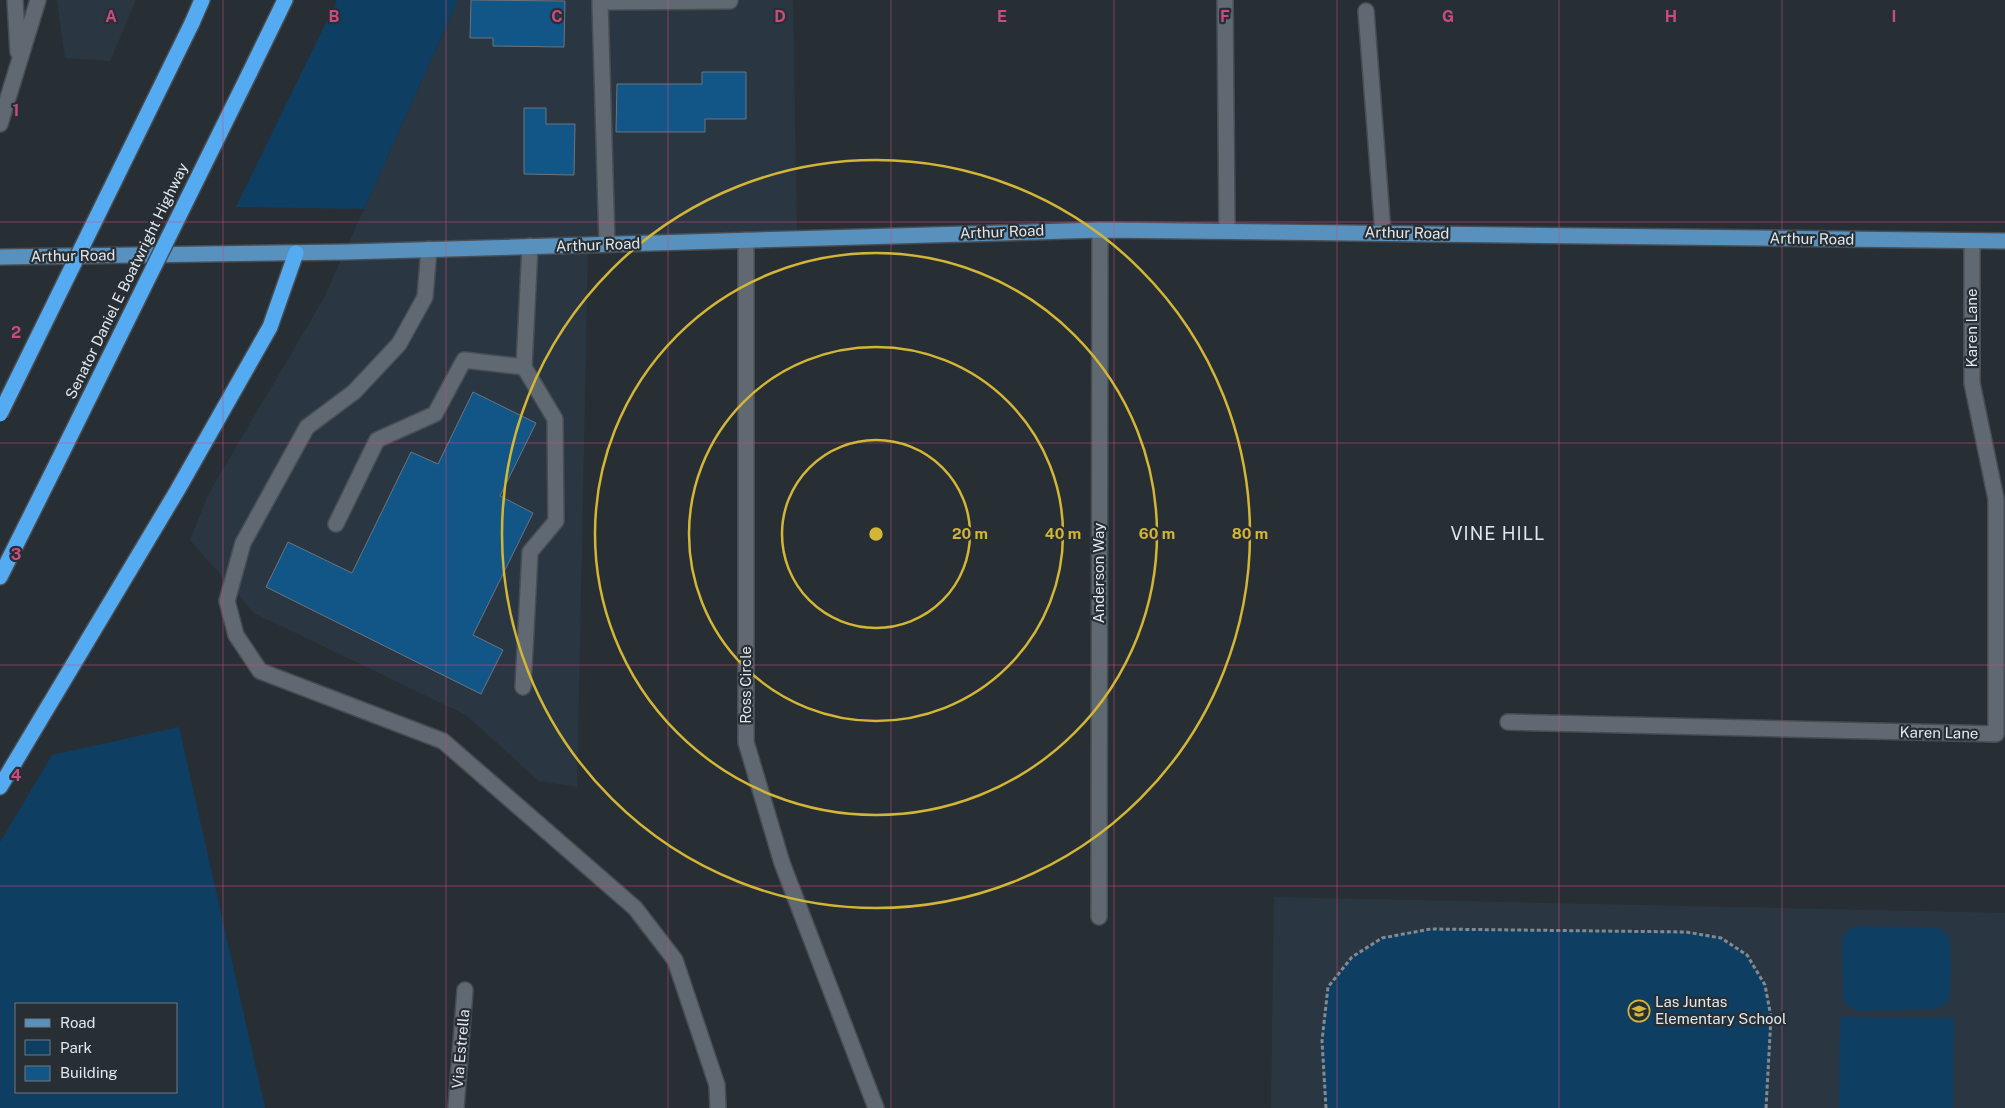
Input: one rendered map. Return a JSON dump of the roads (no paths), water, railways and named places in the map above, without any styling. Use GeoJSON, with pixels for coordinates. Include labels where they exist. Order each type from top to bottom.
{"type":"FeatureCollection","features":[{"type":"Feature","properties":{"kind":"highway"},"geometry":{"type":"LineString","coordinates":[[0,414],[202,0]]}},
{"type":"Feature","properties":{"kind":"highway","name":"Senator Daniel E Boatwright Highway"},"geometry":{"type":"LineString","coordinates":[[0,578],[285,0]]}},
{"type":"Feature","properties":{"kind":"highway"},"geometry":{"type":"LineString","coordinates":[[0,787],[172,500],[261,344],[270,327],[296,253]]}},
{"type":"Feature","properties":{"kind":"main road","name":"Arthur Road"},"geometry":{"type":"LineString","coordinates":[[0,258],[296,253],[1100,230],[2005,241]]}},
{"type":"Feature","properties":{"kind":"street"},"geometry":{"type":"LineString","coordinates":[[15,0],[19,64]]}},
{"type":"Feature","properties":{"kind":"street"},"geometry":{"type":"LineString","coordinates":[[0,124],[38,0]]}},
{"type":"Feature","properties":{"kind":"street"},"geometry":{"type":"LineString","coordinates":[[1225,0],[1227,231]]}},
{"type":"Feature","properties":{"kind":"street"},"geometry":{"type":"LineString","coordinates":[[607,244],[600,2],[730,1]]}},
{"type":"Feature","properties":{"kind":"street"},"geometry":{"type":"LineString","coordinates":[[1366,11],[1382,233]]}},
{"type":"Feature","properties":{"kind":"street","name":"Anderson Way"},"geometry":{"type":"LineString","coordinates":[[1099,917],[1100,230]]}},
{"type":"Feature","properties":{"kind":"street","name":"Ross Circle"},"geometry":{"type":"LineString","coordinates":[[746,240],[746,742],[782,863],[876,1108]]}},
{"type":"Feature","properties":{"kind":"street","name":"Karen Lane"},"geometry":{"type":"LineString","coordinates":[[1508,722],[1996,734],[1996,499],[1972,383],[1972,242]]}},
{"type":"Feature","properties":{"kind":"street"},"geometry":{"type":"LineString","coordinates":[[523,687],[530,552],[556,522],[555,419],[524,366],[530,246]]}},
{"type":"Feature","properties":{"kind":"street"},"geometry":{"type":"LineString","coordinates":[[429,249],[425,297],[399,344],[354,392],[307,426],[243,543],[227,601],[236,635],[260,671],[443,741],[635,908],[675,960],[717,1085],[718,1108]]}},
{"type":"Feature","properties":{"kind":"street"},"geometry":{"type":"LineString","coordinates":[[336,524],[377,440],[435,414],[464,360],[524,366]]}},
{"type":"Feature","properties":{"kind":"street","name":"Via Estrella"},"geometry":{"type":"LineString","coordinates":[[456,1108],[466,990]]}},
{"type":"Feature","properties":{"kind":"place","name":"Las Juntas Elementary School"},"geometry":{"type":"Point","coordinates":[1639,1011]}},
{"type":"Feature","properties":{"kind":"district","name":"VINE HILL"},"geometry":{"type":"Point","coordinates":[1498,534]}}]}
